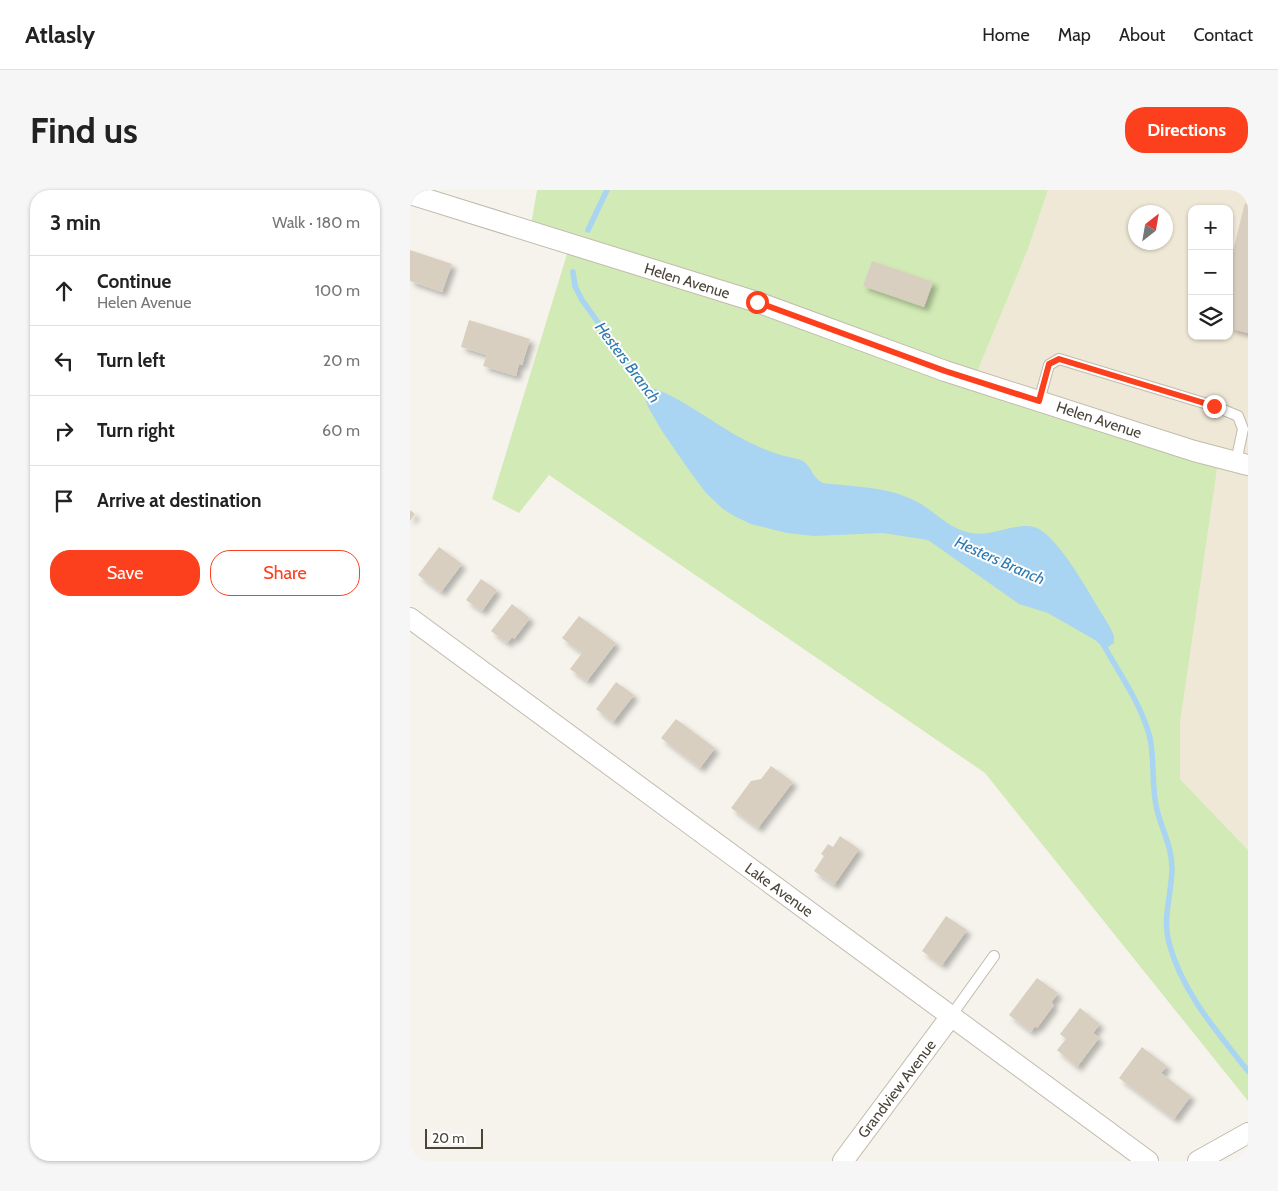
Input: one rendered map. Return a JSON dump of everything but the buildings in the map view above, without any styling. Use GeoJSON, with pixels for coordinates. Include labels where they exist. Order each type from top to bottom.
{"type":"FeatureCollection","features":[{"type":"Feature","properties":{"kind":"street","name":"Helen Avenue"},"geometry":{"type":"LineString","coordinates":[[410,194],[757,302],[945,371],[1194,451],[1242,464]]}},
{"type":"Feature","properties":{"kind":"street","name":"Lake Avenue"},"geometry":{"type":"LineString","coordinates":[[410,618],[1148,1161]]}},
{"type":"Feature","properties":{"kind":"street","name":"Grandview Avenue"},"geometry":{"type":"LineString","coordinates":[[843,1161],[951,1016]]}},
{"type":"Feature","properties":{"kind":"street"},"geometry":{"type":"LineString","coordinates":[[1198,1161],[1248,1133]]}},
{"type":"Feature","properties":{"kind":"lane"},"geometry":{"type":"LineString","coordinates":[[1039,401],[1049,364],[1059,359],[1214,406],[1238,416],[1243,429],[1242,464]]}},
{"type":"Feature","properties":{"kind":"lane"},"geometry":{"type":"LineString","coordinates":[[951,1016],[994,956]]}},
{"type":"Feature","properties":{"kind":"shaded area"},"geometry":{"type":"Polygon","coordinates":[[[1048,190],[1248,190],[1248,850],[1180,779],[1180,722],[975,377],[1028,249],[1048,190]]]}},
{"type":"Feature","properties":{"kind":"green space"},"geometry":{"type":"Polygon","coordinates":[[[537,190],[1048,190],[1028,249],[975,377],[1219,455],[1180,722],[1180,779],[1248,850],[1248,1101],[985,773],[549,475],[519,513],[492,499],[571,241],[531,225],[537,190]]]}},
{"type":"Feature","properties":{"kind":"water"},"geometry":{"type":"Polygon","coordinates":[[[650,388],[670,395],[732,433],[756,445],[803,461],[816,478],[823,483],[878,489],[899,494],[917,502],[954,527],[971,533],[989,533],[1026,526],[1042,531],[1060,549],[1079,576],[1110,627],[1114,636],[1114,643],[1105,649],[1095,640],[1048,613],[1019,604],[928,540],[883,533],[814,536],[787,533],[751,524],[736,517],[723,509],[706,493],[662,431],[648,407],[644,394],[650,388]]]}},
{"type":"Feature","properties":{"kind":"waterway","name":"Hesters Branch"},"geometry":{"type":"LineString","coordinates":[[588,230],[607,190]]}},
{"type":"Feature","properties":{"kind":"waterway","name":"Hesters Branch"},"geometry":{"type":"LineString","coordinates":[[573,272],[575,286],[582,300],[650,395]]}},
{"type":"Feature","properties":{"kind":"waterway","name":"Hesters Branch"},"geometry":{"type":"LineString","coordinates":[[1103,644],[1130,689],[1142,713],[1150,738],[1155,801],[1172,860],[1167,934],[1175,961],[1182,978],[1202,1011],[1248,1071]]}},
{"type":"Feature","properties":{"kind":"route"},"geometry":{"type":"LineString","coordinates":[[757,302],[945,371],[1039,401],[1049,364],[1059,359],[1214,406]]}}]}
